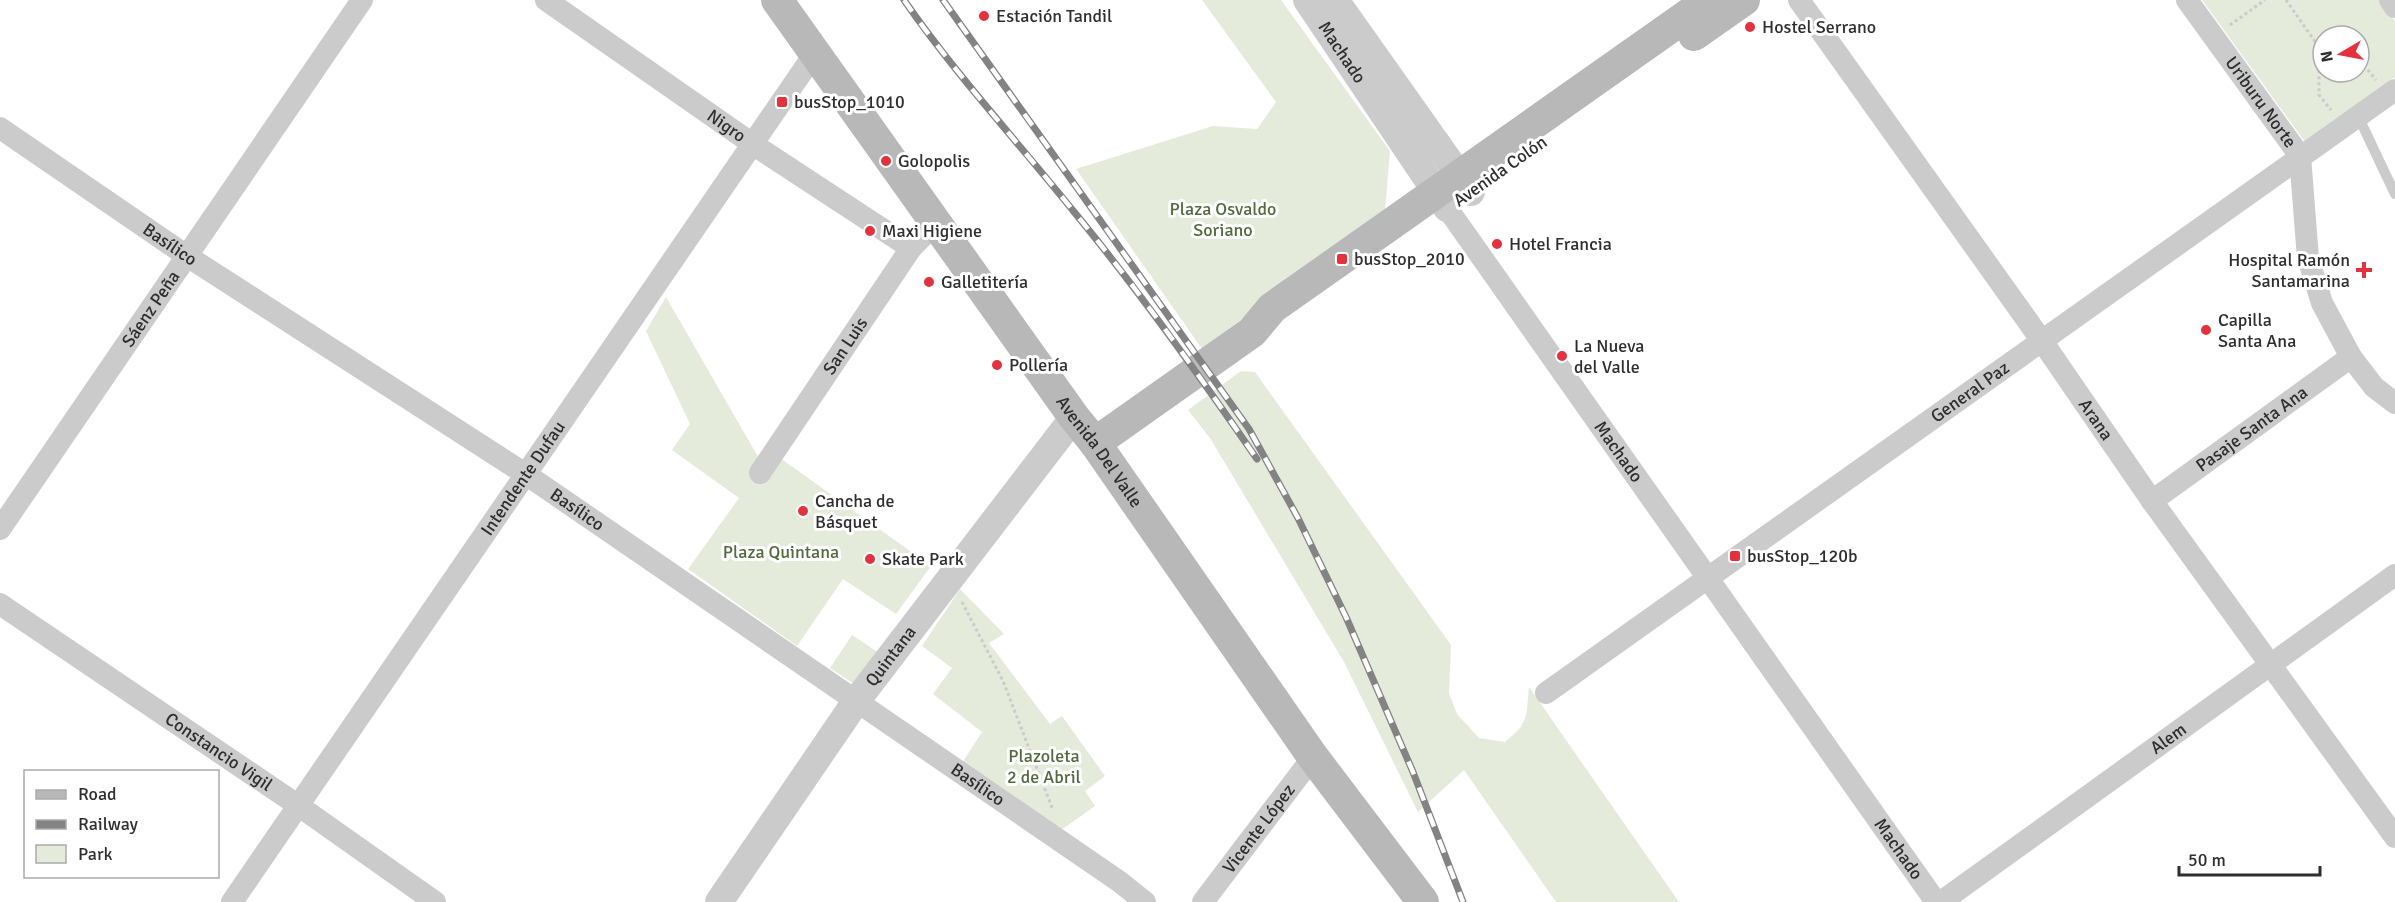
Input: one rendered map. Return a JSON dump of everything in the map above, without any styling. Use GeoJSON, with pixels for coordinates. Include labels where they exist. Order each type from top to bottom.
{"type":"FeatureCollection","features":[{"type":"Feature","properties":{"kind":"main road","name":"Avenida Del Valle"},"geometry":{"type":"LineString","coordinates":[[777,0],[1074,417],[1095,443],[1312,756],[1423,902]]}},
{"type":"Feature","properties":{"kind":"main road","name":"Avenida Colón"},"geometry":{"type":"LineString","coordinates":[[1453,192],[1709,0]]}},
{"type":"Feature","properties":{"kind":"main road","name":"Avenida Colón"},"geometry":{"type":"LineString","coordinates":[[1095,443],[1252,332],[1272,308],[1744,0]]}},
{"type":"Feature","properties":{"kind":"street","name":"Sáenz Peña"},"geometry":{"type":"LineString","coordinates":[[0,529],[362,0]]}},
{"type":"Feature","properties":{"kind":"street","name":"Nigro"},"geometry":{"type":"LineString","coordinates":[[546,0],[753,144],[911,248]]}},
{"type":"Feature","properties":{"kind":"street","name":"Machado"},"geometry":{"type":"LineString","coordinates":[[1307,0],[1453,192]]}},
{"type":"Feature","properties":{"kind":"street","name":"Machado"},"geometry":{"type":"LineString","coordinates":[[1335,0],[1453,192],[1706,577],[1936,902]]}},
{"type":"Feature","properties":{"kind":"street","name":"Arana"},"geometry":{"type":"LineString","coordinates":[[1799,0],[2042,340],[2152,501],[2395,837]]}},
{"type":"Feature","properties":{"kind":"street","name":"Uriburu Norte"},"geometry":{"type":"LineString","coordinates":[[2187,0],[2300,156],[2302,214],[2308,258],[2322,303],[2351,357],[2374,387],[2395,403]]}},
{"type":"Feature","properties":{"kind":"street"},"geometry":{"type":"LineString","coordinates":[[2390,0],[2395,7]]}},
{"type":"Feature","properties":{"kind":"street","name":"Intendente Dufau"},"geometry":{"type":"LineString","coordinates":[[232,902],[815,53]]}},
{"type":"Feature","properties":{"kind":"street","name":"General Paz"},"geometry":{"type":"LineString","coordinates":[[1546,693],[1706,577],[2358,116],[2388,88]]}},
{"type":"Feature","properties":{"kind":"street","name":"Basílico"},"geometry":{"type":"LineString","coordinates":[[0,128],[187,256],[527,475],[857,700],[1145,902]]}},
{"type":"Feature","properties":{"kind":"street","name":"San Luis"},"geometry":{"type":"LineString","coordinates":[[760,473],[911,248],[936,223]]}},
{"type":"Feature","properties":{"kind":"street","name":"Pasaje Santa Ana"},"geometry":{"type":"LineString","coordinates":[[2152,501],[2351,357]]}},
{"type":"Feature","properties":{"kind":"street","name":"Quintana"},"geometry":{"type":"LineString","coordinates":[[719,902],[857,700],[1074,417]]}},
{"type":"Feature","properties":{"kind":"street","name":"Alem"},"geometry":{"type":"LineString","coordinates":[[1941,902],[2395,575]]}},
{"type":"Feature","properties":{"kind":"street","name":"Constancio Vigil"},"geometry":{"type":"LineString","coordinates":[[0,604],[299,806],[435,902]]}},
{"type":"Feature","properties":{"kind":"street","name":"Vicente López"},"geometry":{"type":"LineString","coordinates":[[1203,902],[1312,756]]}},
{"type":"Feature","properties":{"kind":"lane"},"geometry":{"type":"LineString","coordinates":[[2358,116],[2395,194]]}},
{"type":"Feature","properties":{"kind":"lane"},"geometry":{"type":"LineString","coordinates":[[2382,164],[2395,166]]}},
{"type":"Feature","properties":{"kind":"path"},"geometry":{"type":"LineString","coordinates":[[2224,30],[2265,0]]}},
{"type":"Feature","properties":{"kind":"path"},"geometry":{"type":"LineString","coordinates":[[2286,0],[2311,36]]}},
{"type":"Feature","properties":{"kind":"path"},"geometry":{"type":"LineString","coordinates":[[2371,72],[2388,88]]}},
{"type":"Feature","properties":{"kind":"path"},"geometry":{"type":"LineString","coordinates":[[2319,84],[2319,95],[2332,111]]}},
{"type":"Feature","properties":{"kind":"path"},"geometry":{"type":"LineString","coordinates":[[949,580],[1003,681],[1053,809],[1062,842]]}},
{"type":"Feature","properties":{"kind":"green space","name":"Plaza Osvaldo Soriano"},"geometry":{"type":"Polygon","coordinates":[[[1202,0],[1281,0],[1390,151],[1385,211],[1202,349],[1076,169],[1213,126],[1257,129],[1276,102],[1202,0]]]}},
{"type":"Feature","properties":{"kind":"green space"},"geometry":{"type":"Polygon","coordinates":[[[2202,0],[2381,0],[2395,21],[2395,77],[2305,142],[2202,0]]]}},
{"type":"Feature","properties":{"kind":"green space","name":"Plaza Quintana"},"geometry":{"type":"Polygon","coordinates":[[[666,297],[761,462],[769,450],[931,566],[896,614],[843,579],[797,646],[688,569],[739,498],[672,450],[690,424],[646,331],[666,297]]]}},
{"type":"Feature","properties":{"kind":"green space"},"geometry":{"type":"Polygon","coordinates":[[[1241,371],[1255,372],[1451,645],[1449,693],[1457,714],[1479,738],[1505,742],[1518,730],[1525,719],[1529,687],[1679,902],[1556,902],[1464,770],[1418,812],[1344,662],[1210,438],[1188,410],[1241,371]]]}},
{"type":"Feature","properties":{"kind":"green space","name":"Plazoleta 2 de Abril"},"geometry":{"type":"Polygon","coordinates":[[[960,589],[1004,634],[989,643],[1050,724],[1062,716],[1105,776],[1085,791],[1095,806],[1061,830],[962,763],[982,732],[933,694],[952,668],[922,646],[960,589]]]}},
{"type":"Feature","properties":{"kind":"green space"},"geometry":{"type":"Polygon","coordinates":[[[852,635],[879,653],[857,686],[830,668],[852,635]]]}},
{"type":"Feature","properties":{"kind":"railway"},"geometry":{"type":"LineString","coordinates":[[904,0],[966,82],[1123,273],[1257,459]]}},
{"type":"Feature","properties":{"kind":"railway"},"geometry":{"type":"LineString","coordinates":[[943,0],[1249,429],[1298,518],[1346,617],[1413,772],[1463,902]]}},
{"type":"Feature","properties":{"kind":"place","name":"Estación Tandil"},"geometry":{"type":"Point","coordinates":[984,16]}},
{"type":"Feature","properties":{"kind":"place","name":"Hostel Serrano"},"geometry":{"type":"Point","coordinates":[1750,27]}},
{"type":"Feature","properties":{"kind":"place","name":"busStop_1010"},"geometry":{"type":"Point","coordinates":[782,102]}},
{"type":"Feature","properties":{"kind":"place","name":"Golopolis"},"geometry":{"type":"Point","coordinates":[886,161]}},
{"type":"Feature","properties":{"kind":"place","name":"Maxi Higiene"},"geometry":{"type":"Point","coordinates":[870,231]}},
{"type":"Feature","properties":{"kind":"place","name":"Hotel Francia"},"geometry":{"type":"Point","coordinates":[1497,244]}},
{"type":"Feature","properties":{"kind":"place","name":"busStop_2010"},"geometry":{"type":"Point","coordinates":[1342,259]}},
{"type":"Feature","properties":{"kind":"place","name":"Hospital Ramón Santamarina"},"geometry":{"type":"Point","coordinates":[2364,270]}},
{"type":"Feature","properties":{"kind":"place","name":"Galletitería"},"geometry":{"type":"Point","coordinates":[929,282]}},
{"type":"Feature","properties":{"kind":"place","name":"Capilla Santa Ana"},"geometry":{"type":"Point","coordinates":[2206,330]}},
{"type":"Feature","properties":{"kind":"place","name":"La Nueva del Valle"},"geometry":{"type":"Point","coordinates":[1562,356]}},
{"type":"Feature","properties":{"kind":"place","name":"Pollería"},"geometry":{"type":"Point","coordinates":[997,365]}},
{"type":"Feature","properties":{"kind":"place","name":"Cancha de Básquet"},"geometry":{"type":"Point","coordinates":[803,511]}},
{"type":"Feature","properties":{"kind":"place","name":"busStop_120b"},"geometry":{"type":"Point","coordinates":[1735,556]}},
{"type":"Feature","properties":{"kind":"place","name":"Skate Park"},"geometry":{"type":"Point","coordinates":[870,559]}}]}
